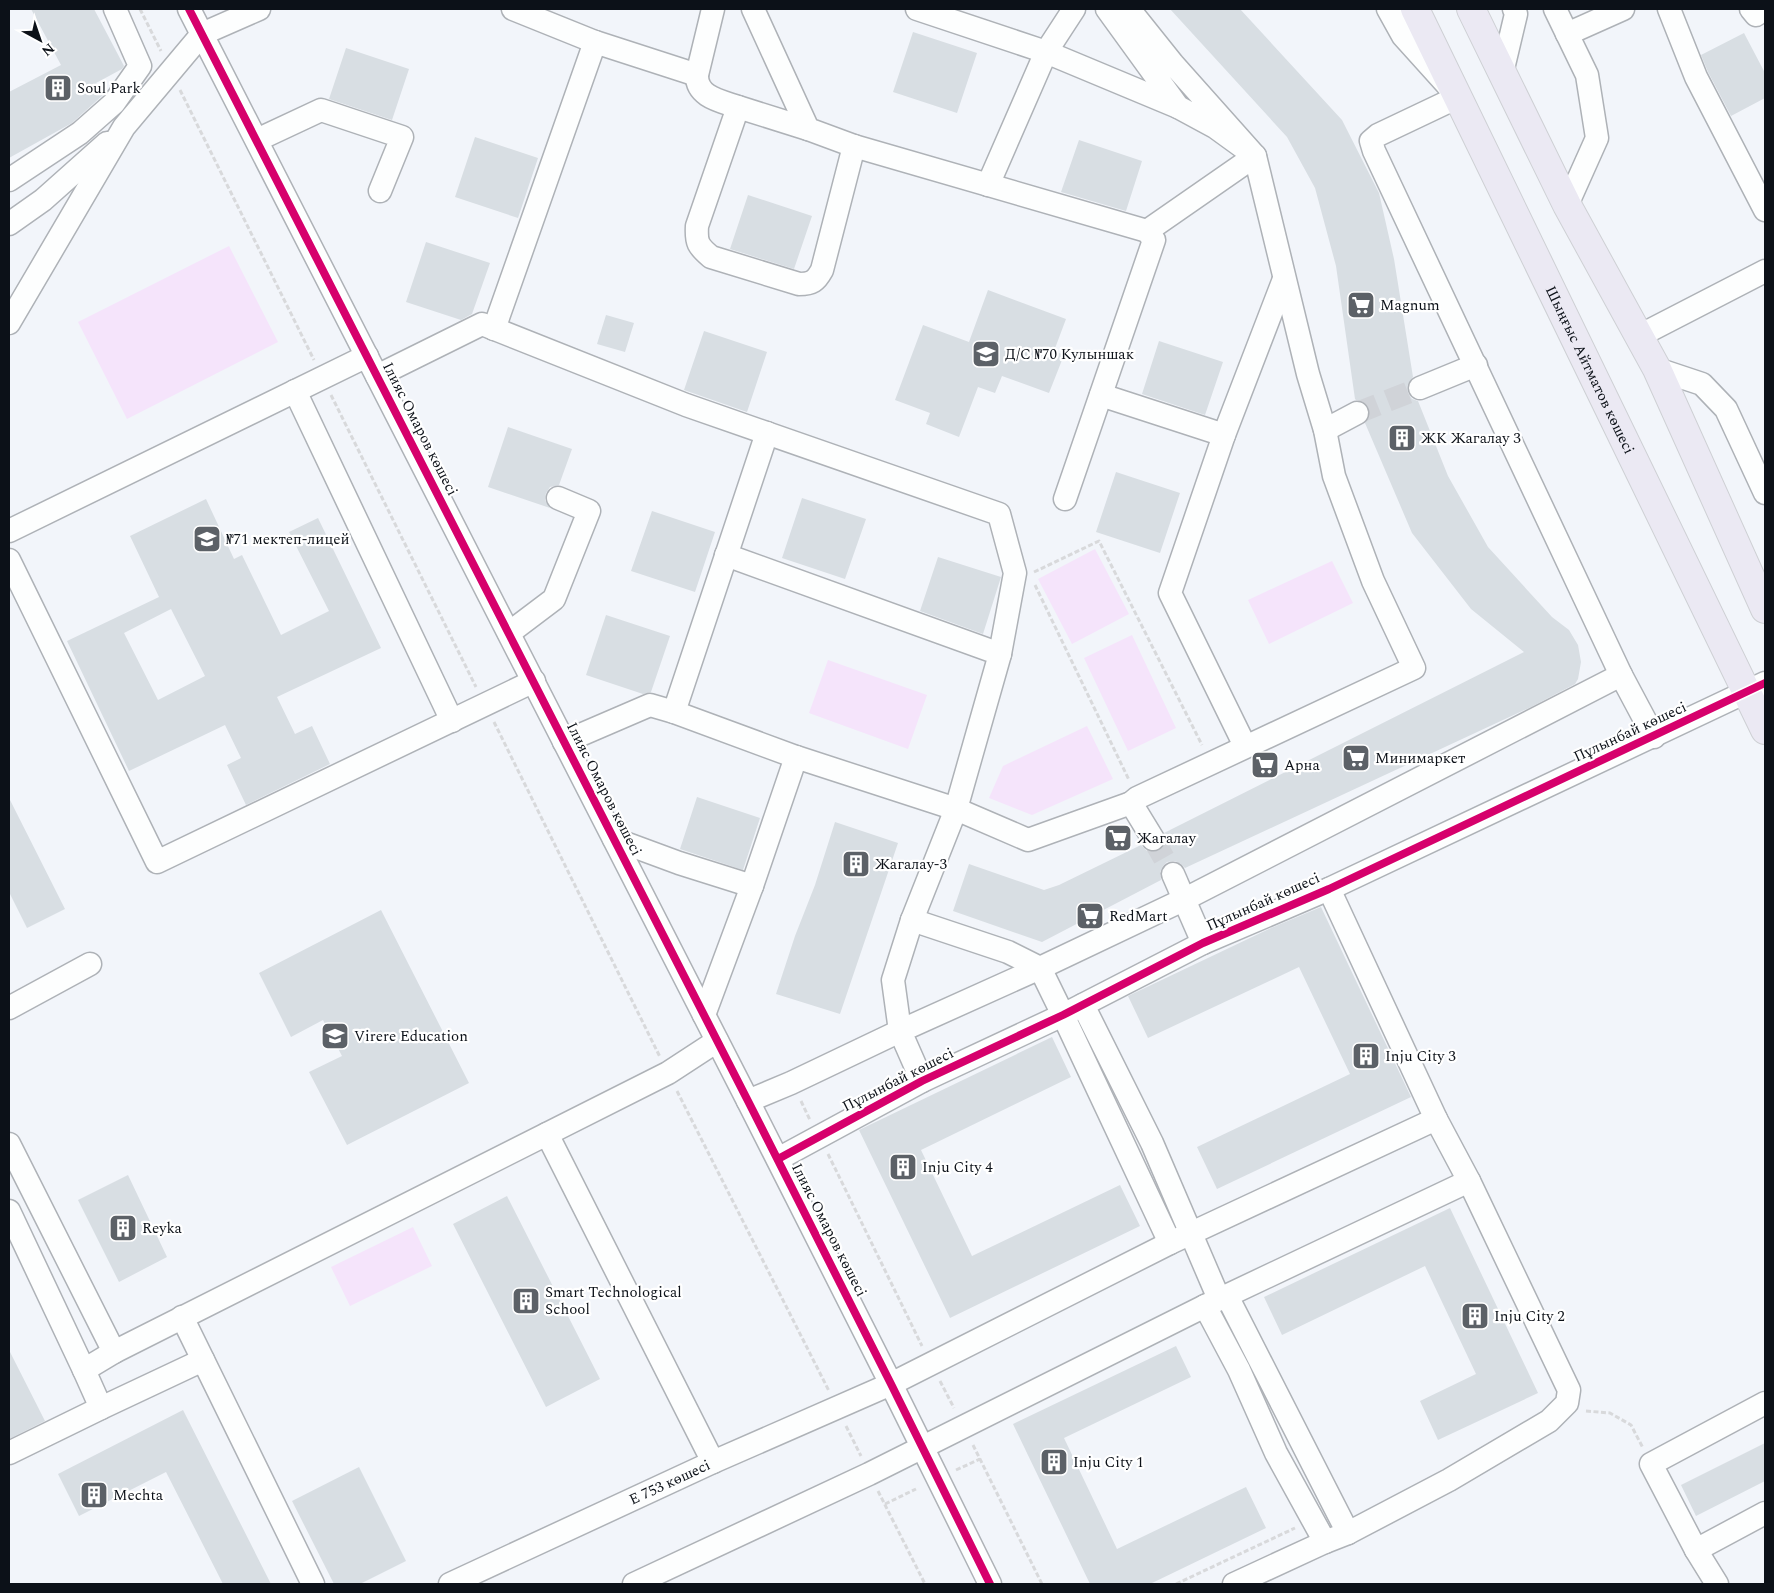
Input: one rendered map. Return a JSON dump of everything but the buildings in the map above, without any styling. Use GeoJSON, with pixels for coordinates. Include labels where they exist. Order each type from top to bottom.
{"type":"FeatureCollection","features":[{"type":"Feature","properties":{"kind":"main road","name":"Шыңғыс Айтматов көшесі"},"geometry":{"type":"LineString","coordinates":[[1415,9],[1756,687],[1765,730]]}},
{"type":"Feature","properties":{"kind":"main road"},"geometry":{"type":"LineString","coordinates":[[1471,9],[1567,205],[1657,369],[1765,609]]}},
{"type":"Feature","properties":{"kind":"street"},"geometry":{"type":"LineString","coordinates":[[9,180],[80,133],[114,103],[140,66],[115,9]]}},
{"type":"Feature","properties":{"kind":"street","name":"Ілияс Омаров көшесі"},"geometry":{"type":"LineString","coordinates":[[189,9],[718,1041],[990,1584]]}},
{"type":"Feature","properties":{"kind":"street"},"geometry":{"type":"LineString","coordinates":[[9,224],[43,200],[124,127],[202,34],[259,9]]}},
{"type":"Feature","properties":{"kind":"street"},"geometry":{"type":"LineString","coordinates":[[513,9],[595,42],[697,75]]}},
{"type":"Feature","properties":{"kind":"street"},"geometry":{"type":"LineString","coordinates":[[713,9],[696,82],[703,92],[709,96],[738,108],[808,129],[854,146],[1147,231],[1154,240],[1065,499]]}},
{"type":"Feature","properties":{"kind":"street"},"geometry":{"type":"LineString","coordinates":[[753,9],[808,129]]}},
{"type":"Feature","properties":{"kind":"street"},"geometry":{"type":"LineString","coordinates":[[917,9],[1046,52],[1178,107],[1215,127],[1255,156]]}},
{"type":"Feature","properties":{"kind":"street"},"geometry":{"type":"LineString","coordinates":[[988,185],[1046,52],[1074,9]]}},
{"type":"Feature","properties":{"kind":"street"},"geometry":{"type":"LineString","coordinates":[[1107,9],[1178,107]]}},
{"type":"Feature","properties":{"kind":"street"},"geometry":{"type":"LineString","coordinates":[[564,742],[650,705],[796,757],[956,809],[1028,840],[1134,800],[1245,746],[1414,668],[1373,580],[1337,485],[1325,430],[1308,374],[1255,156],[1173,64],[1128,9]]}},
{"type":"Feature","properties":{"kind":"street"},"geometry":{"type":"LineString","coordinates":[[1388,9],[1403,36],[1458,97],[1378,134],[1371,141],[1374,151],[1622,675],[1654,737]]}},
{"type":"Feature","properties":{"kind":"street"},"geometry":{"type":"LineString","coordinates":[[1502,73],[1516,14],[1514,9]]}},
{"type":"Feature","properties":{"kind":"street"},"geometry":{"type":"LineString","coordinates":[[1555,9],[1587,75],[1597,138],[1567,205]]}},
{"type":"Feature","properties":{"kind":"street"},"geometry":{"type":"LineString","coordinates":[[1567,34],[1622,9]]}},
{"type":"Feature","properties":{"kind":"street"},"geometry":{"type":"LineString","coordinates":[[1669,9],[1696,77],[1765,210]]}},
{"type":"Feature","properties":{"kind":"street"},"geometry":{"type":"LineString","coordinates":[[494,329],[595,42]]}},
{"type":"Feature","properties":{"kind":"street"},"geometry":{"type":"LineString","coordinates":[[738,108],[697,226],[696,240],[701,248],[711,257],[799,284],[811,284],[815,281],[822,270],[854,146]]}},
{"type":"Feature","properties":{"kind":"street"},"geometry":{"type":"LineString","coordinates":[[257,140],[321,110],[402,137],[380,191]]}},
{"type":"Feature","properties":{"kind":"street"},"geometry":{"type":"LineString","coordinates":[[9,323],[124,127]]}},
{"type":"Feature","properties":{"kind":"street"},"geometry":{"type":"LineString","coordinates":[[1147,231],[1255,156]]}},
{"type":"Feature","properties":{"kind":"street"},"geometry":{"type":"LineString","coordinates":[[1639,336],[1765,271]]}},
{"type":"Feature","properties":{"kind":"street"},"geometry":{"type":"LineString","coordinates":[[1245,746],[1170,593],[1224,435],[1284,279]]}},
{"type":"Feature","properties":{"kind":"street"},"geometry":{"type":"LineString","coordinates":[[377,376],[482,324],[686,405],[999,514],[1015,573],[1000,654],[956,809],[912,920],[893,980],[900,1031],[922,1081]]}},
{"type":"Feature","properties":{"kind":"street"},"geometry":{"type":"LineString","coordinates":[[9,532],[367,356]]}},
{"type":"Feature","properties":{"kind":"street"},"geometry":{"type":"LineString","coordinates":[[1420,388],[1476,365]]}},
{"type":"Feature","properties":{"kind":"street"},"geometry":{"type":"LineString","coordinates":[[1657,369],[1702,384],[1726,409],[1765,493]]}},
{"type":"Feature","properties":{"kind":"street"},"geometry":{"type":"LineString","coordinates":[[295,391],[452,721]]}},
{"type":"Feature","properties":{"kind":"street"},"geometry":{"type":"LineString","coordinates":[[1101,395],[1224,435]]}},
{"type":"Feature","properties":{"kind":"street"},"geometry":{"type":"LineString","coordinates":[[1325,430],[1357,413]]}},
{"type":"Feature","properties":{"kind":"street"},"geometry":{"type":"LineString","coordinates":[[674,712],[767,433]]}},
{"type":"Feature","properties":{"kind":"street"},"geometry":{"type":"LineString","coordinates":[[509,633],[554,599],[589,510],[558,498]]}},
{"type":"Feature","properties":{"kind":"street"},"geometry":{"type":"LineString","coordinates":[[726,555],[1000,654]]}},
{"type":"Feature","properties":{"kind":"street"},"geometry":{"type":"LineString","coordinates":[[9,560],[157,862],[534,682]]}},
{"type":"Feature","properties":{"kind":"street"},"geometry":{"type":"LineString","coordinates":[[748,1101],[1040,968],[1183,900],[1622,675]]}},
{"type":"Feature","properties":{"kind":"street","name":"Пұлынбай көшесі"},"geometry":{"type":"LineString","coordinates":[[778,1160],[922,1081],[1064,1015],[1203,943],[1329,889],[1654,737],[1756,687]]}},
{"type":"Feature","properties":{"kind":"street"},"geometry":{"type":"LineString","coordinates":[[704,1015],[752,886],[796,757]]}},
{"type":"Feature","properties":{"kind":"street"},"geometry":{"type":"LineString","coordinates":[[1134,800],[1153,839]]}},
{"type":"Feature","properties":{"kind":"street"},"geometry":{"type":"LineString","coordinates":[[614,839],[679,863],[752,886]]}},
{"type":"Feature","properties":{"kind":"street"},"geometry":{"type":"LineString","coordinates":[[1173,874],[1203,943]]}},
{"type":"Feature","properties":{"kind":"street"},"geometry":{"type":"LineString","coordinates":[[1234,1584],[1348,1533],[1449,1480],[1549,1421],[1567,1403],[1569,1390],[1469,1181],[1436,1119],[1329,889]]}},
{"type":"Feature","properties":{"kind":"street"},"geometry":{"type":"LineString","coordinates":[[912,920],[1008,952],[1040,968],[1064,1015],[1170,1242]]}},
{"type":"Feature","properties":{"kind":"street"},"geometry":{"type":"LineString","coordinates":[[9,1008],[90,964]]}},
{"type":"Feature","properties":{"kind":"street"},"geometry":{"type":"LineString","coordinates":[[1083,1005],[1152,1143],[1191,1233],[1217,1301],[1239,1370],[1276,1453],[1325,1542]]}},
{"type":"Feature","properties":{"kind":"street"},"geometry":{"type":"LineString","coordinates":[[84,1370],[114,1352],[182,1317],[668,1073],[718,1041]]}},
{"type":"Feature","properties":{"kind":"street","name":"Е 753 көшесі"},"geometry":{"type":"LineString","coordinates":[[450,1584],[713,1462],[891,1384],[1170,1242],[1436,1119]]}},
{"type":"Feature","properties":{"kind":"street"},"geometry":{"type":"LineString","coordinates":[[547,1134],[713,1462]]}},
{"type":"Feature","properties":{"kind":"street"},"geometry":{"type":"LineString","coordinates":[[1129,1155],[1152,1143]]}},
{"type":"Feature","properties":{"kind":"street"},"geometry":{"type":"LineString","coordinates":[[9,1144],[114,1352]]}},
{"type":"Feature","properties":{"kind":"street"},"geometry":{"type":"LineString","coordinates":[[634,1584],[869,1474],[1217,1301],[1469,1181]]}},
{"type":"Feature","properties":{"kind":"street"},"geometry":{"type":"LineString","coordinates":[[9,1212],[101,1408]]}},
{"type":"Feature","properties":{"kind":"street"},"geometry":{"type":"LineString","coordinates":[[1217,1301],[1300,1440],[1348,1533]]}},
{"type":"Feature","properties":{"kind":"street"},"geometry":{"type":"LineString","coordinates":[[182,1317],[313,1584]]}},
{"type":"Feature","properties":{"kind":"street"},"geometry":{"type":"LineString","coordinates":[[9,1453],[203,1360]]}},
{"type":"Feature","properties":{"kind":"street"},"geometry":{"type":"LineString","coordinates":[[1717,1584],[1696,1550],[1651,1464],[1765,1403]]}},
{"type":"Feature","properties":{"kind":"street"},"geometry":{"type":"LineString","coordinates":[[1276,1453],[1300,1440]]}},
{"type":"Feature","properties":{"kind":"street"},"geometry":{"type":"LineString","coordinates":[[1696,1550],[1765,1513]]}},
{"type":"Feature","properties":{"kind":"path"},"geometry":{"type":"LineString","coordinates":[[140,9],[668,1073],[925,1584]]}},
{"type":"Feature","properties":{"kind":"path"},"geometry":{"type":"LineString","coordinates":[[1030,574],[1099,541],[1211,764]]}},
{"type":"Feature","properties":{"kind":"path"},"geometry":{"type":"LineString","coordinates":[[1034,583],[1134,800]]}},
{"type":"Feature","properties":{"kind":"path"},"geometry":{"type":"LineString","coordinates":[[791,1082],[1042,1584]]}},
{"type":"Feature","properties":{"kind":"path"},"geometry":{"type":"LineString","coordinates":[[1567,1403],[1584,1411],[1610,1413],[1631,1425],[1651,1464]]}},
{"type":"Feature","properties":{"kind":"path"},"geometry":{"type":"LineString","coordinates":[[950,1473],[980,1459]]}},
{"type":"Feature","properties":{"kind":"path"},"geometry":{"type":"LineString","coordinates":[[885,1504],[916,1489]]}},
{"type":"Feature","properties":{"kind":"path"},"geometry":{"type":"LineString","coordinates":[[1176,1584],[1312,1520]]}},
{"type":"Feature","properties":{"kind":"shaded area"},"geometry":{"type":"Polygon","coordinates":[[[229,246],[278,342],[127,419],[78,322],[229,246]]]}},
{"type":"Feature","properties":{"kind":"shaded area"},"geometry":{"type":"Polygon","coordinates":[[[1095,549],[1129,614],[1072,644],[1038,579],[1095,549]]]}},
{"type":"Feature","properties":{"kind":"shaded area"},"geometry":{"type":"Polygon","coordinates":[[[1332,561],[1353,603],[1269,644],[1248,600],[1332,561]]]}},
{"type":"Feature","properties":{"kind":"shaded area"},"geometry":{"type":"Polygon","coordinates":[[[1132,635],[1176,728],[1128,751],[1084,658],[1132,635]]]}},
{"type":"Feature","properties":{"kind":"shaded area"},"geometry":{"type":"Polygon","coordinates":[[[828,660],[927,695],[908,749],[809,713],[828,660]]]}},
{"type":"Feature","properties":{"kind":"shaded area"},"geometry":{"type":"Polygon","coordinates":[[[1087,726],[1113,779],[1032,815],[989,798],[1003,766],[1087,726]]]}},
{"type":"Feature","properties":{"kind":"shaded area"},"geometry":{"type":"Polygon","coordinates":[[[413,1227],[432,1266],[350,1306],[331,1267],[413,1227]]]}},
{"type":"Feature","properties":{"kind":"tunnel"},"geometry":{"type":"LineString","coordinates":[[1357,413],[1420,388]]}},
{"type":"Feature","properties":{"kind":"tunnel"},"geometry":{"type":"LineString","coordinates":[[1153,839],[1173,874]]}},
{"type":"Feature","properties":{"kind":"cycle path"},"geometry":{"type":"LineString","coordinates":[[189,9],[748,1101],[990,1584]]}},
{"type":"Feature","properties":{"kind":"cycle path"},"geometry":{"type":"LineString","coordinates":[[778,1159],[922,1081],[1063,1015],[1203,943],[1329,889],[1765,683]]}},
{"type":"Feature","properties":{"kind":"place","name":"Soul Park"},"geometry":{"type":"Point","coordinates":[58,88]}},
{"type":"Feature","properties":{"kind":"place","name":"Magnum"},"geometry":{"type":"Point","coordinates":[1361,305]}},
{"type":"Feature","properties":{"kind":"place","name":"Д/С №70 Кулыншак"},"geometry":{"type":"Point","coordinates":[986,354]}},
{"type":"Feature","properties":{"kind":"place","name":"ЖК Жагалау 3"},"geometry":{"type":"Point","coordinates":[1402,438]}},
{"type":"Feature","properties":{"kind":"place","name":"№71 мектеп-лицей"},"geometry":{"type":"Point","coordinates":[207,539]}},
{"type":"Feature","properties":{"kind":"place","name":"Минимаркет"},"geometry":{"type":"Point","coordinates":[1356,758]}},
{"type":"Feature","properties":{"kind":"place","name":"Арна"},"geometry":{"type":"Point","coordinates":[1265,765]}},
{"type":"Feature","properties":{"kind":"place","name":"Жагалау"},"geometry":{"type":"Point","coordinates":[1118,838]}},
{"type":"Feature","properties":{"kind":"place","name":"Жагалау-3"},"geometry":{"type":"Point","coordinates":[856,864]}},
{"type":"Feature","properties":{"kind":"place","name":"RedMart"},"geometry":{"type":"Point","coordinates":[1090,916]}},
{"type":"Feature","properties":{"kind":"place","name":"Virere Education"},"geometry":{"type":"Point","coordinates":[335,1036]}},
{"type":"Feature","properties":{"kind":"place","name":"Inju City 3"},"geometry":{"type":"Point","coordinates":[1366,1056]}},
{"type":"Feature","properties":{"kind":"place","name":"Inju City 4"},"geometry":{"type":"Point","coordinates":[903,1167]}},
{"type":"Feature","properties":{"kind":"place","name":"Reyka"},"geometry":{"type":"Point","coordinates":[123,1228]}},
{"type":"Feature","properties":{"kind":"place","name":"Smart Technological School"},"geometry":{"type":"Point","coordinates":[526,1301]}},
{"type":"Feature","properties":{"kind":"place","name":"Inju City 2"},"geometry":{"type":"Point","coordinates":[1475,1316]}},
{"type":"Feature","properties":{"kind":"place","name":"Inju City 1"},"geometry":{"type":"Point","coordinates":[1054,1462]}},
{"type":"Feature","properties":{"kind":"place","name":"Mechta"},"geometry":{"type":"Point","coordinates":[94,1495]}}]}
